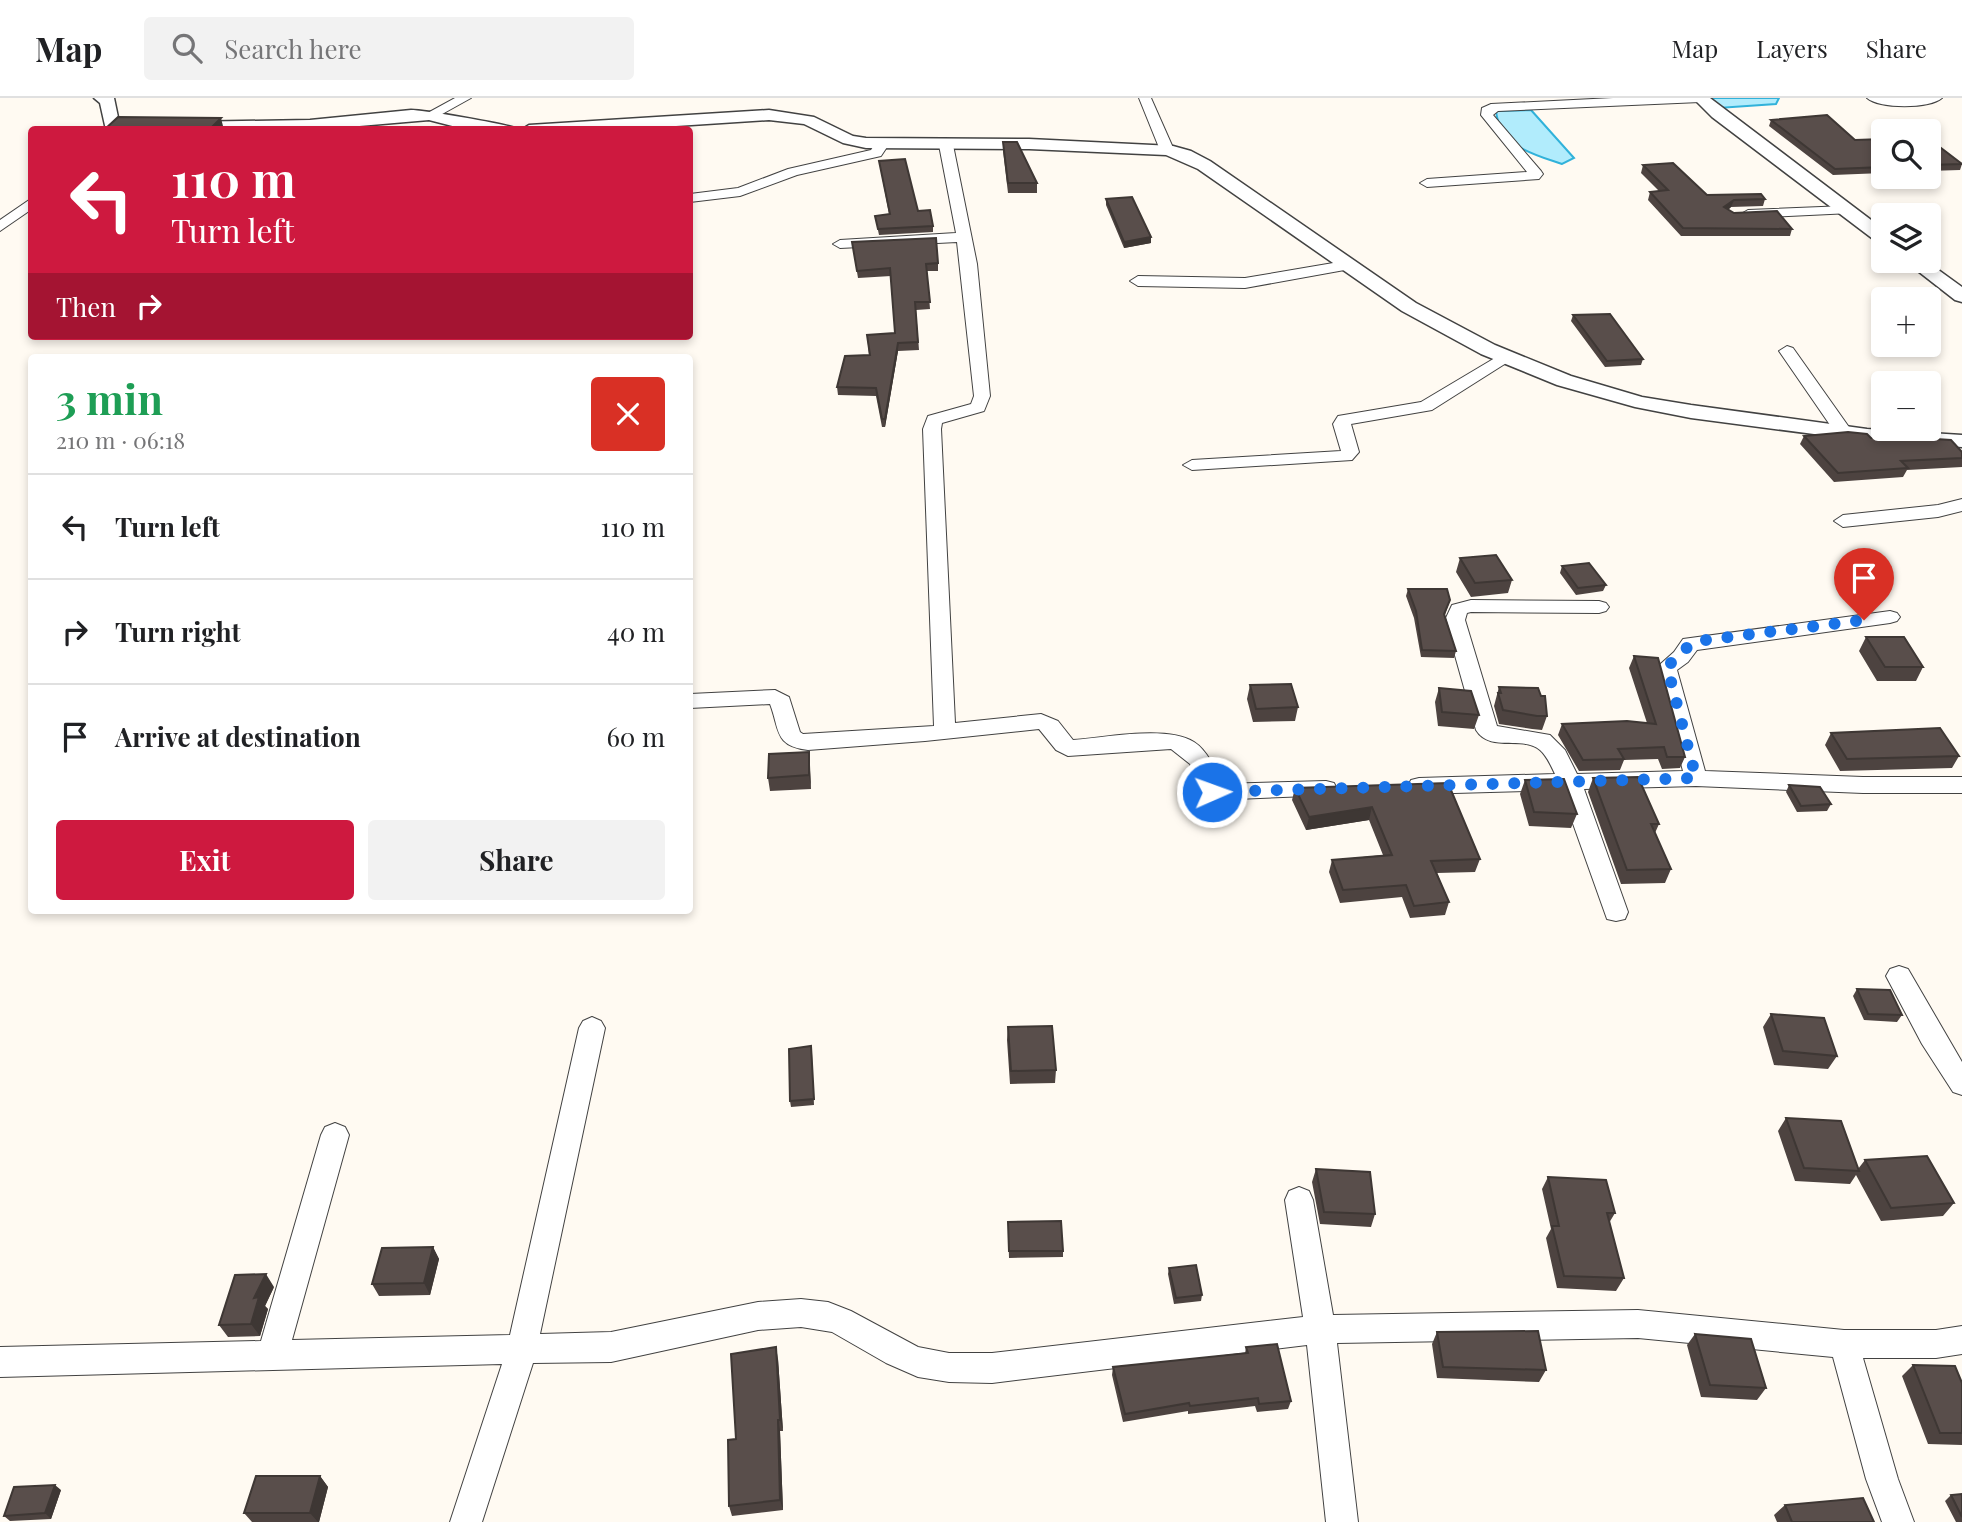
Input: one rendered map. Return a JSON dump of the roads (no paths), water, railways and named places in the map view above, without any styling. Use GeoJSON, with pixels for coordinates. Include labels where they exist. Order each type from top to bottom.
{"type":"FeatureCollection","features":[{"type":"Feature","properties":{"kind":"street"},"geometry":{"type":"LineString","coordinates":[[102,98],[108,101],[111,126]]}},
{"type":"Feature","properties":{"kind":"street"},"geometry":{"type":"LineString","coordinates":[[430,115],[465,98]]}},
{"type":"Feature","properties":{"kind":"street"},"geometry":{"type":"LineString","coordinates":[[1145,98],[1167,150]]}},
{"type":"Feature","properties":{"kind":"street"},"geometry":{"type":"LineString","coordinates":[[1427,183],[1536,174],[1487,115],[1487,111],[1496,107],[1701,98],[1718,114],[1871,229]]}},
{"type":"Feature","properties":{"kind":"street"},"geometry":{"type":"LineString","coordinates":[[1874,98],[1895,103],[1936,98]]}},
{"type":"Feature","properties":{"kind":"street"},"geometry":{"type":"LineString","coordinates":[[236,126],[298,125],[430,115],[479,126]]}},
{"type":"Feature","properties":{"kind":"street"},"geometry":{"type":"LineString","coordinates":[[593,126],[769,115],[808,120],[849,140],[882,144],[1029,144],[1167,150],[1185,155],[1226,179],[1345,266],[1439,325],[1504,357],[1560,378],[1641,402],[1845,434],[1962,441]]}},
{"type":"Feature","properties":{"kind":"street"},"geometry":{"type":"LineString","coordinates":[[693,198],[748,190],[793,172],[876,153],[882,144]]}},
{"type":"Feature","properties":{"kind":"street"},"geometry":{"type":"LineString","coordinates":[[945,732],[932,429],[934,421],[942,416],[972,410],[982,402],[969,264],[946,145]]}},
{"type":"Feature","properties":{"kind":"street"},"geometry":{"type":"LineString","coordinates":[[0,227],[28,205]]}},
{"type":"Feature","properties":{"kind":"street"},"geometry":{"type":"LineString","coordinates":[[1731,214],[1846,210]]}},
{"type":"Feature","properties":{"kind":"street"},"geometry":{"type":"LineString","coordinates":[[840,244],[964,237]]}},
{"type":"Feature","properties":{"kind":"street"},"geometry":{"type":"LineString","coordinates":[[1138,281],[1245,283],[1345,266]]}},
{"type":"Feature","properties":{"kind":"street"},"geometry":{"type":"LineString","coordinates":[[1930,273],[1962,296]]}},
{"type":"Feature","properties":{"kind":"street"},"geometry":{"type":"LineString","coordinates":[[1787,351],[1845,434]]}},
{"type":"Feature","properties":{"kind":"street"},"geometry":{"type":"LineString","coordinates":[[1192,465],[1346,456],[1350,452],[1342,424],[1344,420],[1426,406],[1504,357]]}},
{"type":"Feature","properties":{"kind":"street"},"geometry":{"type":"LineString","coordinates":[[1843,521],[1937,511],[1962,505]]}},
{"type":"Feature","properties":{"kind":"street"},"geometry":{"type":"LineString","coordinates":[[1598,607],[1471,606],[1460,609],[1455,614],[1487,730],[1494,736],[1537,739],[1547,743],[1569,782],[1616,912]]}},
{"type":"Feature","properties":{"kind":"street"},"geometry":{"type":"LineString","coordinates":[[1696,778],[1666,668],[1681,657],[1690,644],[1890,617]]}},
{"type":"Feature","properties":{"kind":"street"},"geometry":{"type":"LineString","coordinates":[[693,701],[775,697],[781,702],[790,736],[798,741],[945,732],[1041,721],[1050,724],[1062,744],[1068,748],[1168,741],[1183,744],[1194,753],[1204,768],[1212,792],[1347,788]]}},
{"type":"Feature","properties":{"kind":"street"},"geometry":{"type":"LineString","coordinates":[[1401,787],[1696,778],[1863,785],[1962,785]]}},
{"type":"Feature","properties":{"kind":"street"},"geometry":{"type":"LineString","coordinates":[[1899,975],[1931,1036],[1962,1084]]}},
{"type":"Feature","properties":{"kind":"street"},"geometry":{"type":"LineString","coordinates":[[466,1522],[522,1349],[592,1028]]}},
{"type":"Feature","properties":{"kind":"street"},"geometry":{"type":"LineString","coordinates":[[272,1357],[335,1135]]}},
{"type":"Feature","properties":{"kind":"street"},"geometry":{"type":"LineString","coordinates":[[1299,1200],[1320,1329],[1342,1522]]}},
{"type":"Feature","properties":{"kind":"street"},"geometry":{"type":"LineString","coordinates":[[0,1362],[611,1347],[659,1340],[768,1314],[800,1313],[819,1314],[837,1320],[910,1359],[951,1368],[992,1367],[1320,1329],[1638,1324],[1844,1345],[1936,1344],[1962,1340]]}},
{"type":"Feature","properties":{"kind":"street"},"geometry":{"type":"LineString","coordinates":[[1844,1345],[1882,1479],[1898,1522]]}},
{"type":"Feature","properties":{"kind":"water"},"geometry":{"type":"Polygon","coordinates":[[[1711,98],[1779,98],[1776,104],[1718,108],[1711,98]]]}},
{"type":"Feature","properties":{"kind":"water"},"geometry":{"type":"Polygon","coordinates":[[[1531,110],[1574,158],[1562,164],[1540,157],[1511,141],[1499,123],[1496,111],[1531,110]]]}}]}
